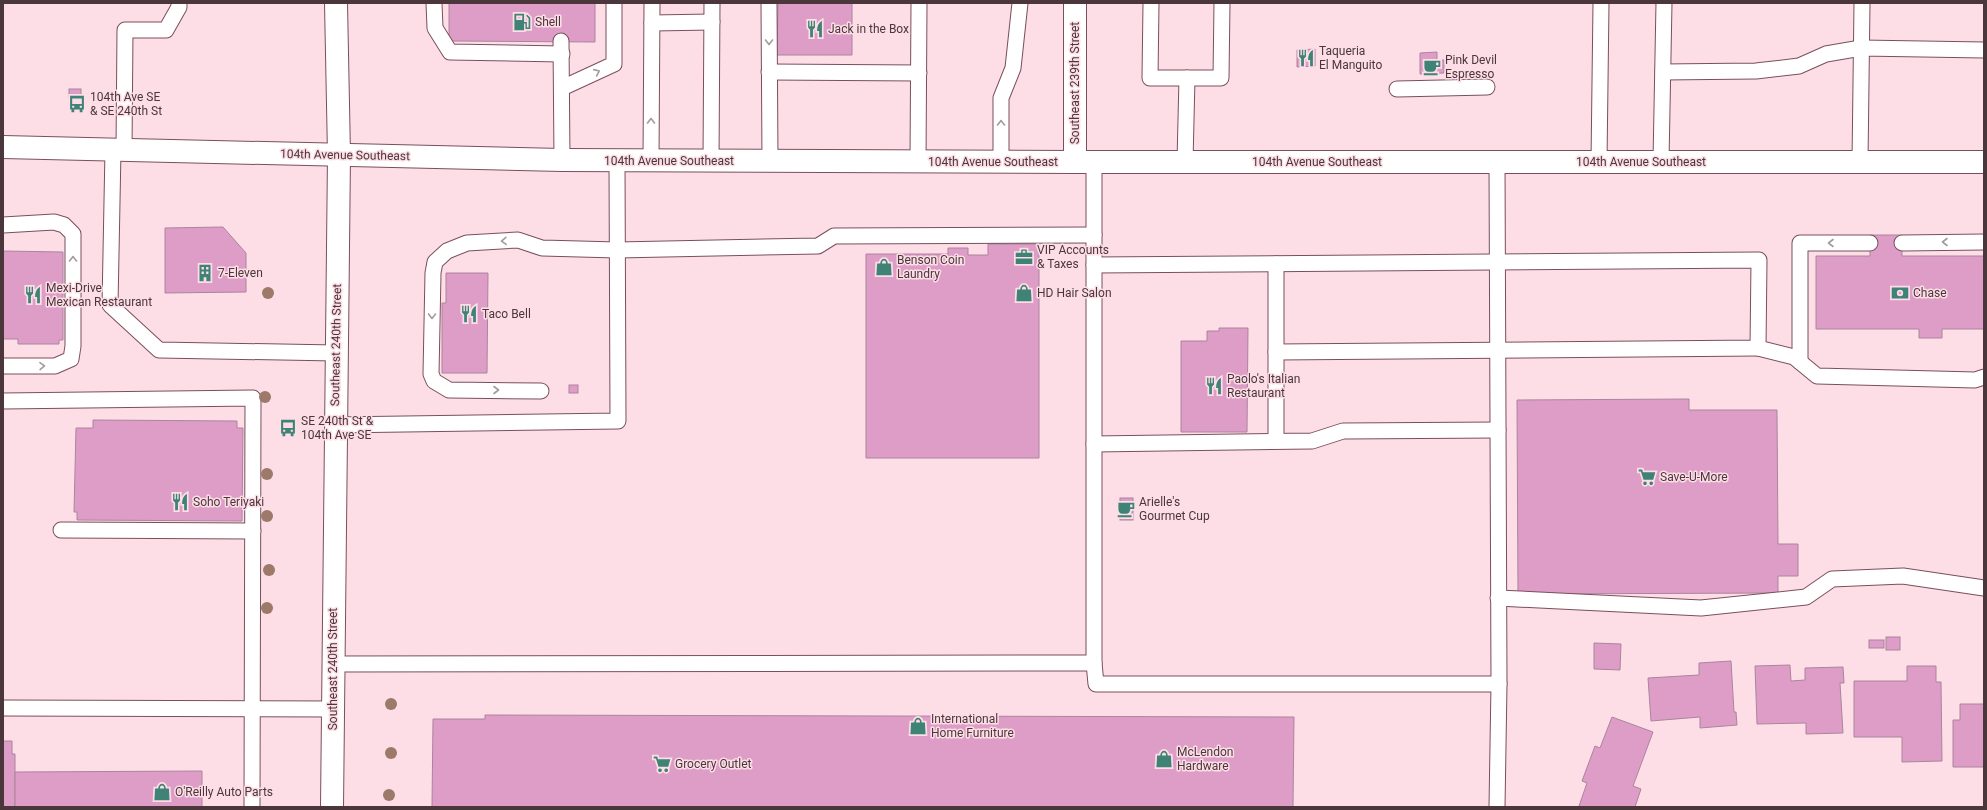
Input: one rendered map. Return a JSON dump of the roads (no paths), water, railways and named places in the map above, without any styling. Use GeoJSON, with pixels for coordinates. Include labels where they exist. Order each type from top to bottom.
{"type":"FeatureCollection","features":[{"type":"Feature","properties":{"kind":"main road","name":"Southeast 240th Street"},"geometry":{"type":"LineString","coordinates":[[332,807],[338,155],[336,3]]}},
{"type":"Feature","properties":{"kind":"main road","name":"Southeast 239th Street"},"geometry":{"type":"LineString","coordinates":[[1074,3],[1084,162]]}},
{"type":"Feature","properties":{"kind":"main road","name":"104th Avenue Southeast"},"geometry":{"type":"LineString","coordinates":[[3,147],[562,160],[918,162],[1984,162]]}},
{"type":"Feature","properties":{"kind":"lane"},"geometry":{"type":"LineString","coordinates":[[179,3],[179,7],[166,30],[126,30],[110,305],[160,350],[336,353]]}},
{"type":"Feature","properties":{"kind":"lane"},"geometry":{"type":"LineString","coordinates":[[434,3],[435,28],[450,52],[561,48],[562,160]]}},
{"type":"Feature","properties":{"kind":"lane"},"geometry":{"type":"LineString","coordinates":[[562,88],[614,64],[614,3]]}},
{"type":"Feature","properties":{"kind":"lane"},"geometry":{"type":"LineString","coordinates":[[651,160],[652,3]]}},
{"type":"Feature","properties":{"kind":"lane"},"geometry":{"type":"LineString","coordinates":[[711,161],[712,3]]}},
{"type":"Feature","properties":{"kind":"lane"},"geometry":{"type":"LineString","coordinates":[[769,3],[770,161]]}},
{"type":"Feature","properties":{"kind":"lane"},"geometry":{"type":"LineString","coordinates":[[918,162],[919,3]]}},
{"type":"Feature","properties":{"kind":"lane"},"geometry":{"type":"LineString","coordinates":[[1001,162],[1001,98],[1013,68],[1020,3]]}},
{"type":"Feature","properties":{"kind":"lane"},"geometry":{"type":"LineString","coordinates":[[1151,3],[1150,78],[1221,78],[1222,3]]}},
{"type":"Feature","properties":{"kind":"lane"},"geometry":{"type":"LineString","coordinates":[[1599,162],[1601,3]]}},
{"type":"Feature","properties":{"kind":"lane"},"geometry":{"type":"LineString","coordinates":[[1661,161],[1664,3]]}},
{"type":"Feature","properties":{"kind":"lane"},"geometry":{"type":"LineString","coordinates":[[1860,162],[1862,3]]}},
{"type":"Feature","properties":{"kind":"lane"},"geometry":{"type":"LineString","coordinates":[[652,23],[712,22]]}},
{"type":"Feature","properties":{"kind":"lane"},"geometry":{"type":"LineString","coordinates":[[1663,72],[1763,70],[1799,66],[1826,54],[1861,48],[1984,50]]}},
{"type":"Feature","properties":{"kind":"lane"},"geometry":{"type":"LineString","coordinates":[[769,72],[919,73]]}},
{"type":"Feature","properties":{"kind":"lane"},"geometry":{"type":"LineString","coordinates":[[1186,78],[1186,162]]}},
{"type":"Feature","properties":{"kind":"lane"},"geometry":{"type":"LineString","coordinates":[[1398,88],[1487,87]]}},
{"type":"Feature","properties":{"kind":"lane"},"geometry":{"type":"LineString","coordinates":[[335,425],[618,421],[617,160]]}},
{"type":"Feature","properties":{"kind":"lane"},"geometry":{"type":"LineString","coordinates":[[1084,162],[1094,235],[1094,663],[1096,684],[1499,684]]}},
{"type":"Feature","properties":{"kind":"lane"},"geometry":{"type":"LineString","coordinates":[[1497,162],[1499,684],[1497,807]]}},
{"type":"Feature","properties":{"kind":"lane"},"geometry":{"type":"LineString","coordinates":[[3,225],[54,222],[64,225],[73,234],[73,346],[71,359],[55,366],[3,366]]}},
{"type":"Feature","properties":{"kind":"lane"},"geometry":{"type":"LineString","coordinates":[[541,390],[448,390],[434,381],[431,374],[433,273],[435,262],[447,250],[467,243],[518,240],[542,248],[618,250],[818,246],[834,236],[1094,235]]}},
{"type":"Feature","properties":{"kind":"lane"},"geometry":{"type":"LineString","coordinates":[[1902,243],[1984,242]]}},
{"type":"Feature","properties":{"kind":"lane"},"geometry":{"type":"LineString","coordinates":[[1800,362],[1800,243],[1870,243]]}},
{"type":"Feature","properties":{"kind":"lane"},"geometry":{"type":"LineString","coordinates":[[1094,265],[1759,260],[1758,348]]}},
{"type":"Feature","properties":{"kind":"lane"},"geometry":{"type":"LineString","coordinates":[[1276,264],[1276,441]]}},
{"type":"Feature","properties":{"kind":"lane"},"geometry":{"type":"LineString","coordinates":[[1276,352],[1758,348],[1794,357],[1817,376],[1975,380],[1984,376]]}},
{"type":"Feature","properties":{"kind":"lane"},"geometry":{"type":"LineString","coordinates":[[3,401],[253,398],[252,807]]}},
{"type":"Feature","properties":{"kind":"lane"},"geometry":{"type":"LineString","coordinates":[[1094,444],[1312,441],[1343,431],[1498,430]]}},
{"type":"Feature","properties":{"kind":"lane"},"geometry":{"type":"LineString","coordinates":[[61,530],[253,531]]}},
{"type":"Feature","properties":{"kind":"lane"},"geometry":{"type":"LineString","coordinates":[[1498,598],[1701,608],[1806,597],[1832,578],[1903,576],[1984,588]]}},
{"type":"Feature","properties":{"kind":"lane"},"geometry":{"type":"LineString","coordinates":[[333,664],[1094,663]]}},
{"type":"Feature","properties":{"kind":"lane"},"geometry":{"type":"LineString","coordinates":[[3,708],[333,709]]}},
{"type":"Feature","properties":{"kind":"place","name":"Shell"},"geometry":{"type":"Point","coordinates":[522,22]}},
{"type":"Feature","properties":{"kind":"place","name":"Jack in the Box"},"geometry":{"type":"Point","coordinates":[815,29]}},
{"type":"Feature","properties":{"kind":"place","name":"Taqueria El Manguito"},"geometry":{"type":"Point","coordinates":[1306,58]}},
{"type":"Feature","properties":{"kind":"place","name":"Pink Devil Espresso"},"geometry":{"type":"Point","coordinates":[1432,67]}},
{"type":"Feature","properties":{"kind":"place","name":"104th Ave SE & SE 240th St"},"geometry":{"type":"Point","coordinates":[77,104]}},
{"type":"Feature","properties":{"kind":"place","name":"VIP Accounts & Taxes"},"geometry":{"type":"Point","coordinates":[1024,257]}},
{"type":"Feature","properties":{"kind":"place","name":"Benson Coin Laundry"},"geometry":{"type":"Point","coordinates":[884,267]}},
{"type":"Feature","properties":{"kind":"place","name":"7-Eleven"},"geometry":{"type":"Point","coordinates":[205,273]}},
{"type":"Feature","properties":{"kind":"place","name":"HD Hair Salon"},"geometry":{"type":"Point","coordinates":[1024,293]}},
{"type":"Feature","properties":{"kind":"place","name":"Chase"},"geometry":{"type":"Point","coordinates":[1900,293]}},
{"type":"Feature","properties":{"kind":"place","name":"Mexi-Drive Mexican Restaurant"},"geometry":{"type":"Point","coordinates":[33,295]}},
{"type":"Feature","properties":{"kind":"place","name":"Taco Bell"},"geometry":{"type":"Point","coordinates":[469,314]}},
{"type":"Feature","properties":{"kind":"place","name":"Paolo's Italian Restaurant"},"geometry":{"type":"Point","coordinates":[1214,386]}},
{"type":"Feature","properties":{"kind":"place","name":"SE 240th St & 104th Ave SE"},"geometry":{"type":"Point","coordinates":[288,428]}},
{"type":"Feature","properties":{"kind":"place","name":"Save-U-More"},"geometry":{"type":"Point","coordinates":[1647,477]}},
{"type":"Feature","properties":{"kind":"place","name":"Soho Teriyaki"},"geometry":{"type":"Point","coordinates":[180,502]}},
{"type":"Feature","properties":{"kind":"place","name":"Arielle's Gourmet Cup"},"geometry":{"type":"Point","coordinates":[1126,509]}},
{"type":"Feature","properties":{"kind":"place","name":"International Home Furniture"},"geometry":{"type":"Point","coordinates":[918,726]}},
{"type":"Feature","properties":{"kind":"place","name":"McLendon Hardware"},"geometry":{"type":"Point","coordinates":[1164,759]}},
{"type":"Feature","properties":{"kind":"place","name":"Grocery Outlet"},"geometry":{"type":"Point","coordinates":[662,764]}},
{"type":"Feature","properties":{"kind":"place","name":"O'Reilly Auto Parts"},"geometry":{"type":"Point","coordinates":[162,792]}}]}
